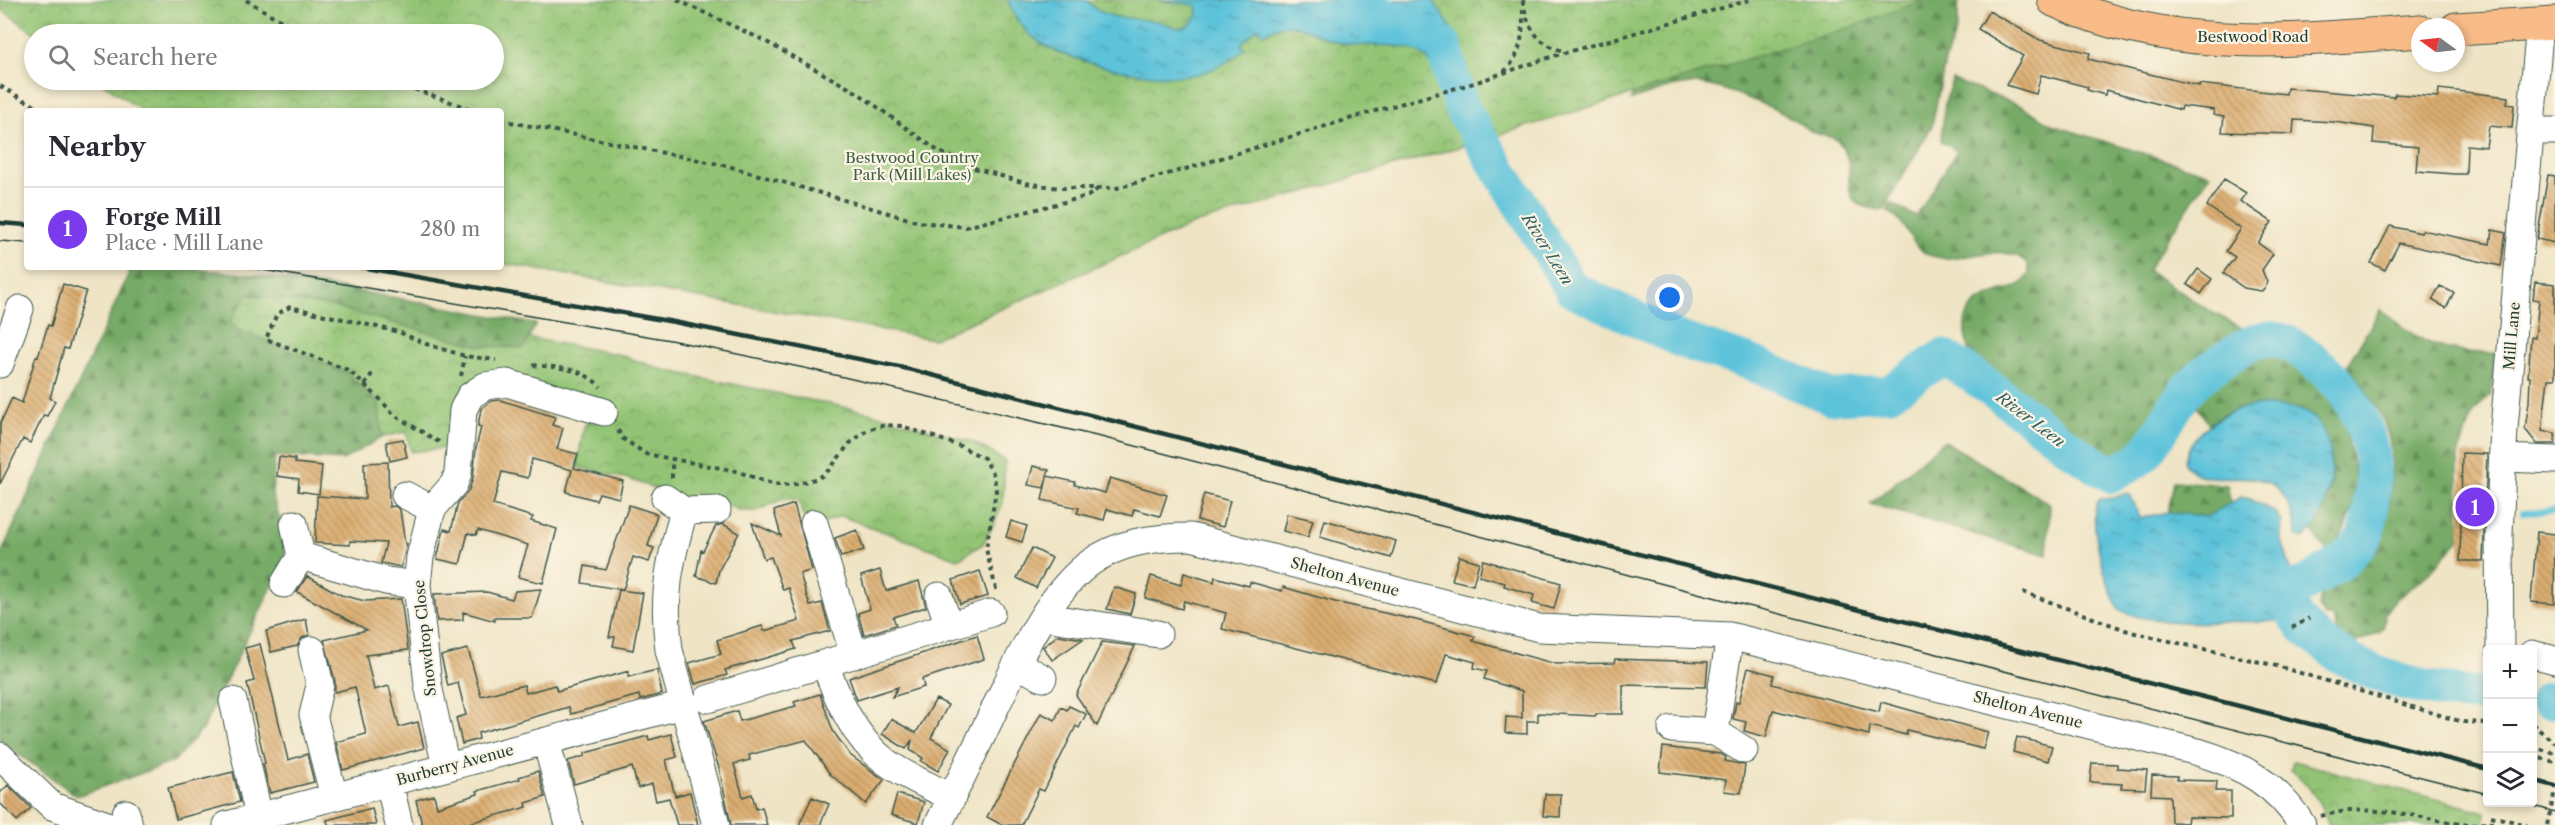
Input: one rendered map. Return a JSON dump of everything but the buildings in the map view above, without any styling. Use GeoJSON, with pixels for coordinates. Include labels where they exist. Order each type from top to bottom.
{"type":"FeatureCollection","features":[{"type":"Feature","properties":{"kind":"main road","name":"Bestwood Road"},"geometry":{"type":"LineString","coordinates":[[2054,0],[2107,20],[2195,38],[2249,40],[2411,31]]}},
{"type":"Feature","properties":{"kind":"main road"},"geometry":{"type":"LineString","coordinates":[[2465,28],[2547,23]]}},
{"type":"Feature","properties":{"kind":"street","name":"Mill Lane"},"geometry":{"type":"LineString","coordinates":[[2500,645],[2499,534],[2502,458],[2543,131],[2547,23]]}},
{"type":"Feature","properties":{"kind":"street"},"geometry":{"type":"LineString","coordinates":[[0,364],[5,336],[20,309]]}},
{"type":"Feature","properties":{"kind":"street","name":"Snowdrop Close"},"geometry":{"type":"LineString","coordinates":[[446,767],[428,685],[417,585],[420,556],[432,509],[454,484],[458,473],[464,411],[470,396],[485,386],[507,383],[607,408]]}},
{"type":"Feature","properties":{"kind":"street"},"geometry":{"type":"LineString","coordinates":[[2502,458],[2555,460]]}},
{"type":"Feature","properties":{"kind":"street"},"geometry":{"type":"LineString","coordinates":[[405,495],[432,509]]}},
{"type":"Feature","properties":{"kind":"street"},"geometry":{"type":"LineString","coordinates":[[716,825],[695,702],[669,650],[665,590],[674,504],[717,510]]}},
{"type":"Feature","properties":{"kind":"street"},"geometry":{"type":"LineString","coordinates":[[814,523],[854,655]]}},
{"type":"Feature","properties":{"kind":"street"},"geometry":{"type":"LineString","coordinates":[[284,584],[301,556],[294,524]]}},
{"type":"Feature","properties":{"kind":"street","name":"Shelton Avenue"},"geometry":{"type":"LineString","coordinates":[[938,825],[1017,664],[1044,616],[1065,586],[1088,564],[1119,548],[1155,537],[1191,537],[1539,628],[1730,636],[2222,759],[2260,779],[2278,794],[2301,823]]}},
{"type":"Feature","properties":{"kind":"street"},"geometry":{"type":"LineString","coordinates":[[301,556],[386,581],[417,585]]}},
{"type":"Feature","properties":{"kind":"street"},"geometry":{"type":"LineString","coordinates":[[939,596],[949,626]]}},
{"type":"Feature","properties":{"kind":"street","name":"Burberry Avenue"},"geometry":{"type":"LineString","coordinates":[[227,825],[263,819],[389,782],[695,702],[949,626],[995,606]]}},
{"type":"Feature","properties":{"kind":"street"},"geometry":{"type":"LineString","coordinates":[[1044,616],[1158,634]]}},
{"type":"Feature","properties":{"kind":"street"},"geometry":{"type":"LineString","coordinates":[[1715,732],[1730,636]]}},
{"type":"Feature","properties":{"kind":"street"},"geometry":{"type":"LineString","coordinates":[[312,650],[320,685],[313,715],[334,797]]}},
{"type":"Feature","properties":{"kind":"street"},"geometry":{"type":"LineString","coordinates":[[2537,655],[2555,660]]}},
{"type":"Feature","properties":{"kind":"street"},"geometry":{"type":"LineString","coordinates":[[825,663],[836,693],[853,727],[877,753],[885,761],[952,798]]}},
{"type":"Feature","properties":{"kind":"street"},"geometry":{"type":"LineString","coordinates":[[1017,664],[1043,678]]}},
{"type":"Feature","properties":{"kind":"street"},"geometry":{"type":"LineString","coordinates":[[233,701],[263,819]]}},
{"type":"Feature","properties":{"kind":"street"},"geometry":{"type":"LineString","coordinates":[[1672,729],[1715,732],[1743,750]]}},
{"type":"Feature","properties":{"kind":"street"},"geometry":{"type":"LineString","coordinates":[[546,741],[569,825]]}},
{"type":"Feature","properties":{"kind":"street"},"geometry":{"type":"LineString","coordinates":[[0,756],[52,806],[121,821]]}},
{"type":"Feature","properties":{"kind":"street"},"geometry":{"type":"LineString","coordinates":[[389,782],[399,825]]}},
{"type":"Feature","properties":{"kind":"path"},"geometry":{"type":"LineString","coordinates":[[246,0],[287,24]]}},
{"type":"Feature","properties":{"kind":"path"},"geometry":{"type":"LineString","coordinates":[[677,0],[761,39],[858,93],[938,151],[971,166],[1025,183],[1060,188],[1117,188],[1465,86],[1568,52],[1750,0]]}},
{"type":"Feature","properties":{"kind":"path"},"geometry":{"type":"LineString","coordinates":[[1502,74],[1516,60],[1522,39],[1523,1]]}},
{"type":"Feature","properties":{"kind":"path"},"geometry":{"type":"LineString","coordinates":[[1523,1],[1527,22],[1536,37],[1552,47],[1568,52]]}},
{"type":"Feature","properties":{"kind":"path"},"geometry":{"type":"LineString","coordinates":[[0,86],[36,108]]}},
{"type":"Feature","properties":{"kind":"path"},"geometry":{"type":"LineString","coordinates":[[417,90],[468,108]]}},
{"type":"Feature","properties":{"kind":"path"},"geometry":{"type":"LineString","coordinates":[[504,121],[728,166],[919,222],[954,226],[966,227],[1044,208],[1088,196],[1100,188]]}},
{"type":"Feature","properties":{"kind":"path"},"geometry":{"type":"LineString","coordinates":[[459,454],[394,415],[348,370],[266,339],[277,314],[290,307],[399,332],[426,344],[465,356],[500,361]]}},
{"type":"Feature","properties":{"kind":"path"},"geometry":{"type":"LineString","coordinates":[[523,364],[570,370],[589,375],[622,438],[646,454],[736,471],[772,484],[792,485],[819,478],[830,469],[849,444],[867,430],[885,425],[902,426],[960,446],[984,458],[994,475],[996,491],[987,533],[995,606]]}},
{"type":"Feature","properties":{"kind":"path"},"geometry":{"type":"LineString","coordinates":[[365,385],[373,372]]}},
{"type":"Feature","properties":{"kind":"path"},"geometry":{"type":"LineString","coordinates":[[2023,592],[2131,632],[2277,666],[2463,722],[2483,723]]}},
{"type":"Feature","properties":{"kind":"path"},"geometry":{"type":"LineString","coordinates":[[2292,628],[2309,618]]}},
{"type":"Feature","properties":{"kind":"path"},"geometry":{"type":"LineString","coordinates":[[2537,728],[2555,743]]}},
{"type":"Feature","properties":{"kind":"path"},"geometry":{"type":"LineString","coordinates":[[2537,748],[2555,753]]}},
{"type":"Feature","properties":{"kind":"path"},"geometry":{"type":"LineString","coordinates":[[2537,757],[2555,762]]}},
{"type":"Feature","properties":{"kind":"path"},"geometry":{"type":"LineString","coordinates":[[2547,825],[2555,791]]}},
{"type":"Feature","properties":{"kind":"path"},"geometry":{"type":"LineString","coordinates":[[2301,823],[2332,812],[2374,809],[2469,825]]}},
{"type":"Feature","properties":{"kind":"path"},"geometry":{"type":"LineString","coordinates":[[2473,825],[2491,823],[2491,816],[2527,825]]}},
{"type":"Feature","properties":{"kind":"green space","name":"Bestwood Country Park (Mill Lakes)"},"geometry":{"type":"Polygon","coordinates":[[[0,0],[1924,0],[1848,28],[1466,145],[1194,224],[933,339],[504,264],[504,108],[138,108],[113,90],[504,90],[504,24],[24,25],[0,8],[0,0]]]}},
{"type":"Feature","properties":{"kind":"green space"},"geometry":{"type":"Polygon","coordinates":[[[1814,0],[1959,0],[1957,28],[1945,61],[1932,126],[1883,210],[1857,203],[1851,196],[1847,156],[1839,142],[1815,133],[1792,118],[1746,97],[1707,86],[1689,84],[1631,100],[1642,62],[1814,0]]]}},
{"type":"Feature","properties":{"kind":"green space"},"geometry":{"type":"Polygon","coordinates":[[[1953,80],[2021,106],[2055,126],[2210,174],[2147,270],[2208,310],[2248,331],[2236,339],[2217,369],[2175,404],[2160,433],[2147,449],[2130,461],[2111,465],[2092,455],[1972,364],[1965,327],[1970,310],[1988,297],[2022,283],[2029,273],[2028,263],[2017,256],[2006,253],[1956,258],[1932,256],[1918,248],[1900,221],[1887,211],[1891,203],[1916,217],[1957,151],[1941,141],[1945,103],[1953,80]]]}},
{"type":"Feature","properties":{"kind":"green space"},"geometry":{"type":"Polygon","coordinates":[[[131,270],[194,270],[283,279],[536,324],[524,348],[480,346],[330,306],[246,296],[236,329],[346,372],[379,403],[382,437],[343,460],[275,456],[272,495],[287,541],[282,566],[202,730],[173,762],[77,796],[0,741],[0,556],[131,270]]]}},
{"type":"Feature","properties":{"kind":"green space"},"geometry":{"type":"Polygon","coordinates":[[[247,295],[330,306],[480,346],[524,348],[529,338],[617,354],[664,370],[868,412],[973,442],[1005,461],[1003,502],[983,544],[958,559],[841,516],[824,523],[803,516],[798,499],[783,499],[757,511],[740,511],[716,498],[679,497],[629,479],[577,467],[584,426],[592,418],[500,376],[453,441],[444,448],[411,452],[406,432],[382,437],[379,403],[346,372],[236,329],[230,321],[247,295]]]}},
{"type":"Feature","properties":{"kind":"green space"},"geometry":{"type":"Polygon","coordinates":[[[2381,309],[2421,339],[2447,349],[2495,353],[2492,393],[2474,412],[2458,455],[2459,540],[2429,573],[2392,603],[2385,613],[2384,626],[2380,632],[2344,648],[2333,618],[2324,616],[2318,607],[2325,586],[2336,576],[2370,558],[2378,549],[2384,532],[2392,464],[2387,431],[2373,401],[2347,365],[2381,309]]]}},
{"type":"Feature","properties":{"kind":"green space"},"geometry":{"type":"Polygon","coordinates":[[[2264,349],[2288,356],[2309,369],[2327,387],[2344,418],[2354,471],[2355,494],[2349,518],[2331,553],[2312,531],[2327,498],[2331,474],[2329,450],[2314,417],[2240,408],[2222,415],[2209,424],[2193,402],[2222,379],[2238,355],[2264,349]]]}},
{"type":"Feature","properties":{"kind":"green space"},"geometry":{"type":"Polygon","coordinates":[[[1944,441],[2050,504],[2047,555],[1870,504],[1944,441]]]}},
{"type":"Feature","properties":{"kind":"green space"},"geometry":{"type":"Polygon","coordinates":[[[2174,481],[2227,485],[2231,504],[2206,517],[2168,512],[2174,481]]]}},
{"type":"Feature","properties":{"kind":"green space"},"geometry":{"type":"Polygon","coordinates":[[[2293,761],[2485,812],[2484,825],[2329,825],[2314,794],[2291,770],[2293,761]]]}},
{"type":"Feature","properties":{"kind":"water"},"geometry":{"type":"Polygon","coordinates":[[[1008,0],[1086,0],[1098,11],[1116,17],[1157,21],[1178,28],[1188,26],[1197,17],[1198,9],[1195,5],[1159,0],[1433,0],[1451,28],[1468,76],[1440,87],[1434,69],[1425,57],[1414,50],[1400,46],[1337,42],[1292,25],[1283,25],[1264,34],[1258,28],[1241,44],[1245,49],[1216,68],[1205,72],[1167,76],[1145,74],[1098,65],[1056,51],[1041,43],[1021,24],[1008,0]]]}},
{"type":"Feature","properties":{"kind":"water"},"geometry":{"type":"Polygon","coordinates":[[[2253,406],[2281,406],[2301,410],[2319,423],[2327,438],[2330,476],[2327,495],[2322,514],[2313,529],[2303,539],[2297,536],[2289,507],[2278,489],[2262,480],[2196,474],[2185,464],[2192,442],[2209,425],[2231,412],[2253,406]]]}},
{"type":"Feature","properties":{"kind":"water"},"geometry":{"type":"Polygon","coordinates":[[[2127,493],[2131,496],[2140,518],[2168,512],[2206,517],[2241,497],[2250,499],[2276,513],[2282,522],[2281,537],[2290,567],[2286,602],[2276,621],[2170,621],[2131,615],[2118,608],[2099,552],[2095,520],[2096,507],[2100,499],[2113,498],[2127,493]]]}},
{"type":"Feature","properties":{"kind":"waterway","name":"River Leen"},"geometry":{"type":"LineString","coordinates":[[1355,0],[1444,45],[1453,83],[1463,110],[1572,289],[1681,340],[1749,362],[1831,397],[1889,393],[1943,357],[1965,370],[2069,447],[2112,475],[2143,456],[2189,388],[2222,361],[2260,340],[2278,340],[2295,347],[2323,368],[2351,401],[2368,438],[2373,480],[2369,523],[2362,540],[2354,550],[2333,567],[2287,592],[2294,614],[2304,627],[2324,644],[2360,666],[2418,686],[2480,695]]}},
{"type":"Feature","properties":{"kind":"waterway"},"geometry":{"type":"LineString","coordinates":[[2523,513],[2555,511]]}},
{"type":"Feature","properties":{"kind":"waterway","name":"River Leen"},"geometry":{"type":"LineString","coordinates":[[2548,700],[2555,701]]}},
{"type":"Feature","properties":{"kind":"tram line"},"geometry":{"type":"LineString","coordinates":[[0,241],[24,243]]}},
{"type":"Feature","properties":{"kind":"tram line"},"geometry":{"type":"LineString","coordinates":[[263,270],[670,340],[809,369],[1105,438],[1709,596],[2483,793]]}},
{"type":"Feature","properties":{"kind":"tram line"},"geometry":{"type":"LineString","coordinates":[[2537,807],[2555,812]]}},
{"type":"Feature","properties":{"kind":"railway"},"geometry":{"type":"LineString","coordinates":[[0,223],[24,225]]}},
{"type":"Feature","properties":{"kind":"railway"},"geometry":{"type":"LineString","coordinates":[[377,270],[674,322],[904,368],[2483,768]]}},
{"type":"Feature","properties":{"kind":"railway"},"geometry":{"type":"LineString","coordinates":[[2537,781],[2555,786]]}},
{"type":"Feature","properties":{"kind":"place","name":"Forge Mill"},"geometry":{"type":"Point","coordinates":[2475,507]}}]}
